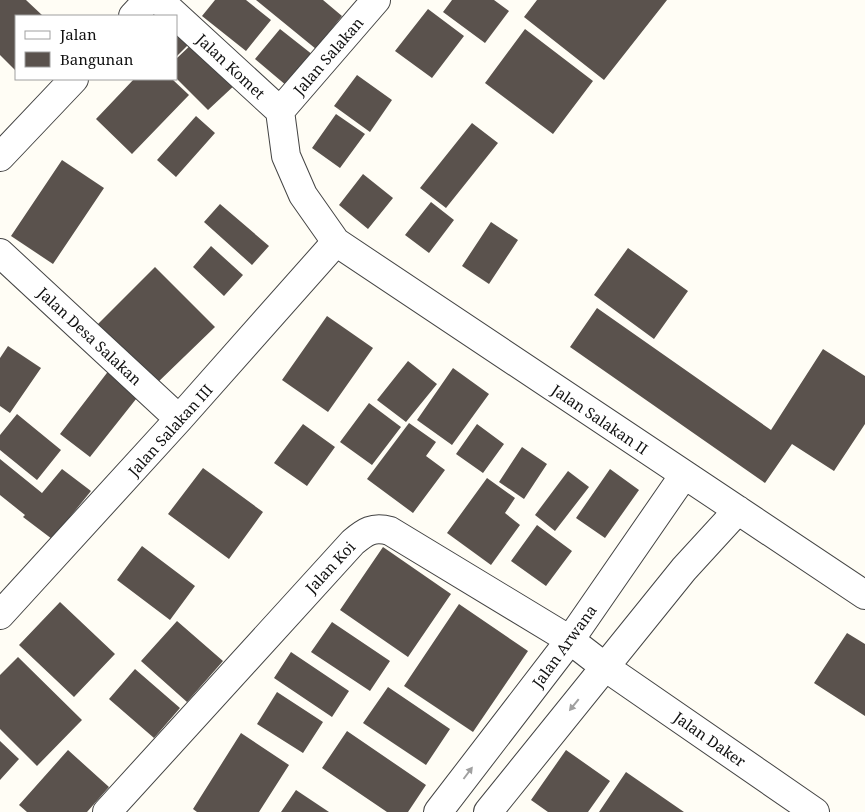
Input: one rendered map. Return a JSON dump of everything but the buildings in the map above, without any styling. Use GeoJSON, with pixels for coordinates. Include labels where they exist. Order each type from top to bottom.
{"type":"FeatureCollection","features":[{"type":"Feature","properties":{"kind":"street"},"geometry":{"type":"LineString","coordinates":[[134,15],[148,0]]}},
{"type":"Feature","properties":{"kind":"street","name":"Jalan Komet"},"geometry":{"type":"LineString","coordinates":[[159,0],[175,15]]}},
{"type":"Feature","properties":{"kind":"street","name":"Jalan Salakan"},"geometry":{"type":"LineString","coordinates":[[280,111],[376,0]]}},
{"type":"Feature","properties":{"kind":"street","name":"Jalan Komet"},"geometry":{"type":"LineString","coordinates":[[178,17],[280,111]]}},
{"type":"Feature","properties":{"kind":"street"},"geometry":{"type":"LineString","coordinates":[[0,157],[73,80]]}},
{"type":"Feature","properties":{"kind":"street"},"geometry":{"type":"LineString","coordinates":[[280,111],[286,156],[303,196],[336,242]]}},
{"type":"Feature","properties":{"kind":"street","name":"Jalan Salakan III"},"geometry":{"type":"LineString","coordinates":[[0,615],[180,419],[336,242]]}},
{"type":"Feature","properties":{"kind":"street","name":"Jalan Salakan II"},"geometry":{"type":"LineString","coordinates":[[336,242],[865,595]]}},
{"type":"Feature","properties":{"kind":"street","name":"Jalan Desa Salakan"},"geometry":{"type":"LineString","coordinates":[[0,253],[180,419]]}},
{"type":"Feature","properties":{"kind":"street","name":"Jalan Arwana"},"geometry":{"type":"LineString","coordinates":[[438,812],[570,640],[684,475]]}},
{"type":"Feature","properties":{"kind":"street"},"geometry":{"type":"LineString","coordinates":[[491,811],[684,569],[738,510]]}},
{"type":"Feature","properties":{"kind":"street","name":"Jalan Koi"},"geometry":{"type":"LineString","coordinates":[[107,812],[352,542],[364,533],[379,528],[390,531],[570,640],[605,667]]}},
{"type":"Feature","properties":{"kind":"street","name":"Jalan Daker"},"geometry":{"type":"LineString","coordinates":[[605,667],[815,812]]}}]}
